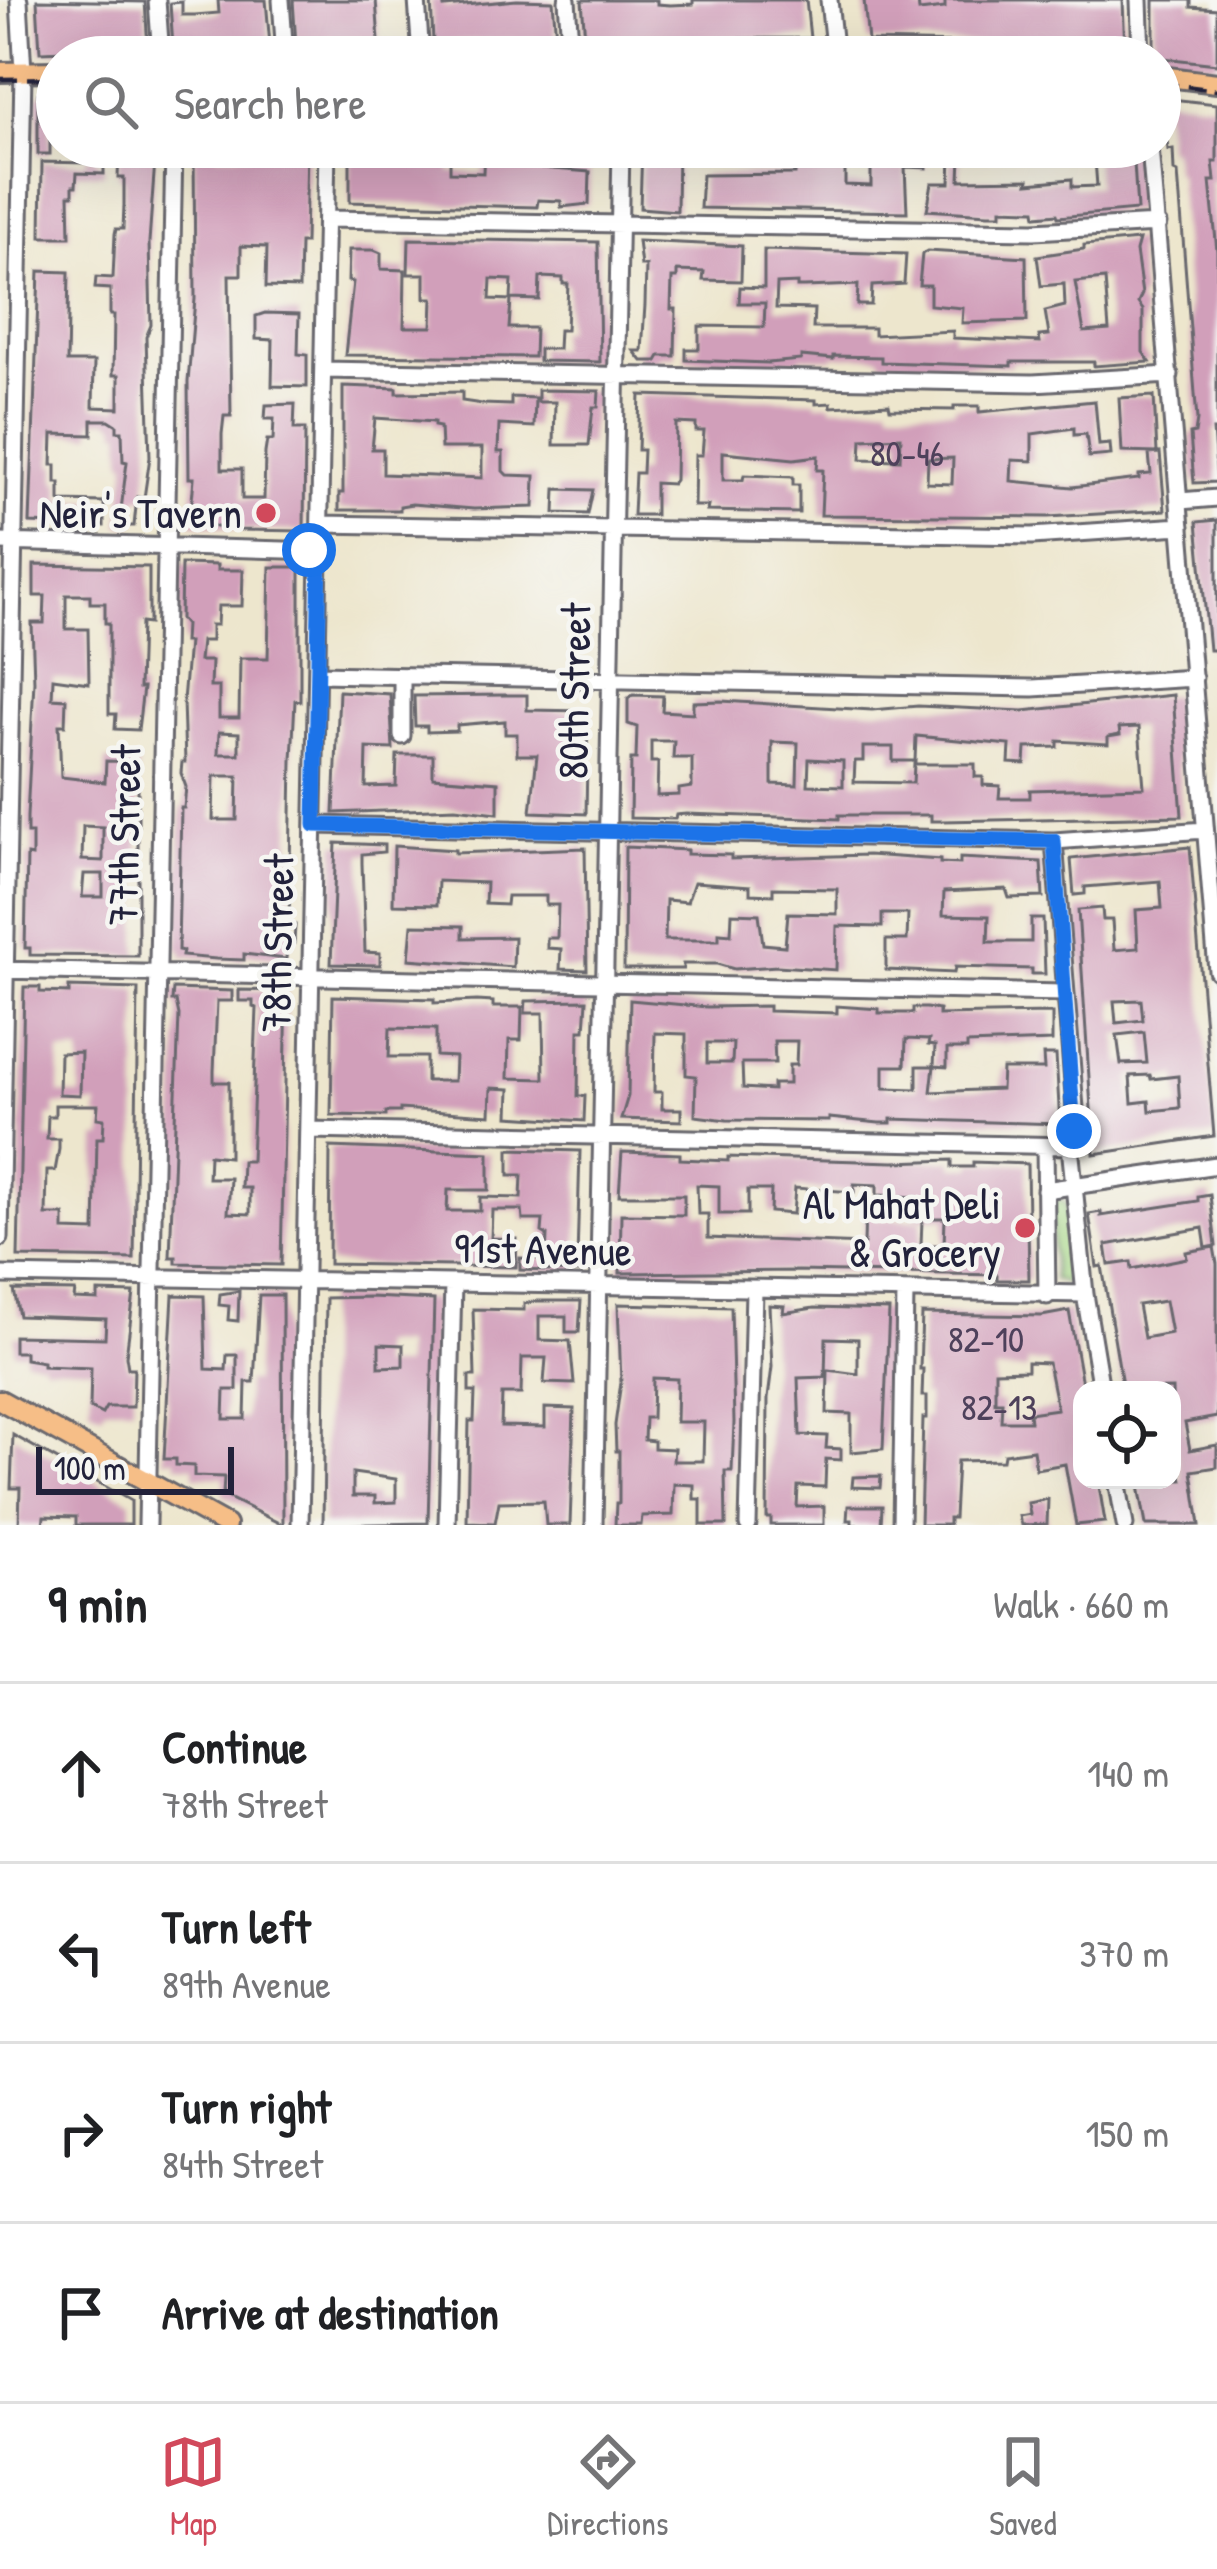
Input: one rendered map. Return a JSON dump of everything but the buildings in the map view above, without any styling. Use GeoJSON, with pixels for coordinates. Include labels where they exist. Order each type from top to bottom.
{"type":"FeatureCollection","features":[{"type":"Feature","properties":{"kind":"main road"},"geometry":{"type":"LineString","coordinates":[[0,73],[36,72]]}},
{"type":"Feature","properties":{"kind":"main road"},"geometry":{"type":"LineString","coordinates":[[1181,79],[1217,83]]}},
{"type":"Feature","properties":{"kind":"main road"},"geometry":{"type":"LineString","coordinates":[[0,1400],[226,1525]]}},
{"type":"Feature","properties":{"kind":"street"},"geometry":{"type":"LineString","coordinates":[[0,1238],[7,542],[23,72],[19,0]]}},
{"type":"Feature","properties":{"kind":"street"},"geometry":{"type":"LineString","coordinates":[[157,0],[159,36]]}},
{"type":"Feature","properties":{"kind":"street"},"geometry":{"type":"LineString","coordinates":[[281,0],[284,36]]}},
{"type":"Feature","properties":{"kind":"street"},"geometry":{"type":"LineString","coordinates":[[417,0],[420,36]]}},
{"type":"Feature","properties":{"kind":"street"},"geometry":{"type":"LineString","coordinates":[[567,0],[570,36]]}},
{"type":"Feature","properties":{"kind":"street"},"geometry":{"type":"LineString","coordinates":[[829,0],[833,36]]}},
{"type":"Feature","properties":{"kind":"street"},"geometry":{"type":"LineString","coordinates":[[1139,0],[1140,36]]}},
{"type":"Feature","properties":{"kind":"street","name":"77th Street"},"geometry":{"type":"LineString","coordinates":[[147,1525],[174,168]]}},
{"type":"Feature","properties":{"kind":"street","name":"78th Street"},"geometry":{"type":"LineString","coordinates":[[300,1525],[327,168]]}},
{"type":"Feature","properties":{"kind":"street","name":"80th Street"},"geometry":{"type":"LineString","coordinates":[[594,1525],[620,168]]}},
{"type":"Feature","properties":{"kind":"street"},"geometry":{"type":"LineString","coordinates":[[1152,168],[1194,678],[1210,790],[1205,830],[1217,971]]}},
{"type":"Feature","properties":{"kind":"street"},"geometry":{"type":"LineString","coordinates":[[328,219],[1034,231],[1158,224]]}},
{"type":"Feature","properties":{"kind":"street"},"geometry":{"type":"LineString","coordinates":[[324,370],[1033,383],[1169,375]]}},
{"type":"Feature","properties":{"kind":"street"},"geometry":{"type":"LineString","coordinates":[[1180,501],[1217,498]]}},
{"type":"Feature","properties":{"kind":"street"},"geometry":{"type":"LineString","coordinates":[[321,524],[1031,536],[1181,526]]}},
{"type":"Feature","properties":{"kind":"street"},"geometry":{"type":"LineString","coordinates":[[7,542],[320,551]]}},
{"type":"Feature","properties":{"kind":"street"},"geometry":{"type":"LineString","coordinates":[[318,674],[1033,688],[1194,678]]}},
{"type":"Feature","properties":{"kind":"street"},"geometry":{"type":"LineString","coordinates":[[402,676],[402,736]]}},
{"type":"Feature","properties":{"kind":"street"},"geometry":{"type":"LineString","coordinates":[[315,825],[1054,841],[1205,830]]}},
{"type":"Feature","properties":{"kind":"street"},"geometry":{"type":"LineString","coordinates":[[1054,841],[1076,1121],[1070,1146],[1100,1381]]}},
{"type":"Feature","properties":{"kind":"street"},"geometry":{"type":"LineString","coordinates":[[3,970],[1065,993]]}},
{"type":"Feature","properties":{"kind":"street"},"geometry":{"type":"LineString","coordinates":[[309,1130],[1070,1146]]}},
{"type":"Feature","properties":{"kind":"street"},"geometry":{"type":"LineString","coordinates":[[1045,1146],[1047,1296]]}},
{"type":"Feature","properties":{"kind":"street"},"geometry":{"type":"LineString","coordinates":[[1045,1190],[1217,1165]]}},
{"type":"Feature","properties":{"kind":"street","name":"91st Avenue"},"geometry":{"type":"LineString","coordinates":[[0,1275],[1085,1294]]}},
{"type":"Feature","properties":{"kind":"street"},"geometry":{"type":"LineString","coordinates":[[447,1525],[453,1283]]}},
{"type":"Feature","properties":{"kind":"street"},"geometry":{"type":"LineString","coordinates":[[748,1525],[754,1289]]}},
{"type":"Feature","properties":{"kind":"street"},"geometry":{"type":"LineString","coordinates":[[901,1525],[905,1293]]}},
{"type":"Feature","properties":{"kind":"street"},"geometry":{"type":"LineString","coordinates":[[1119,1489],[1125,1525]]}},
{"type":"Feature","properties":{"kind":"green space"},"geometry":{"type":"Polygon","coordinates":[[[1056,1199],[1066,1203],[1071,1279],[1066,1284],[1053,1279],[1052,1205],[1056,1199]]]}},
{"type":"Feature","properties":{"kind":"railway"},"geometry":{"type":"LineString","coordinates":[[0,79],[36,78]]}},
{"type":"Feature","properties":{"kind":"railway"},"geometry":{"type":"LineString","coordinates":[[1181,86],[1217,90]]}},
{"type":"Feature","properties":{"kind":"place","name":"Neir's Tavern"},"geometry":{"type":"Point","coordinates":[266,513]}},
{"type":"Feature","properties":{"kind":"place","name":"Al Mahat Deli & Grocery"},"geometry":{"type":"Point","coordinates":[1025,1228]}},
{"type":"Feature","properties":{"kind":"route"},"geometry":{"type":"LineString","coordinates":[[309,550],[320,551],[315,825],[1054,841],[1074,1131]]}}]}
